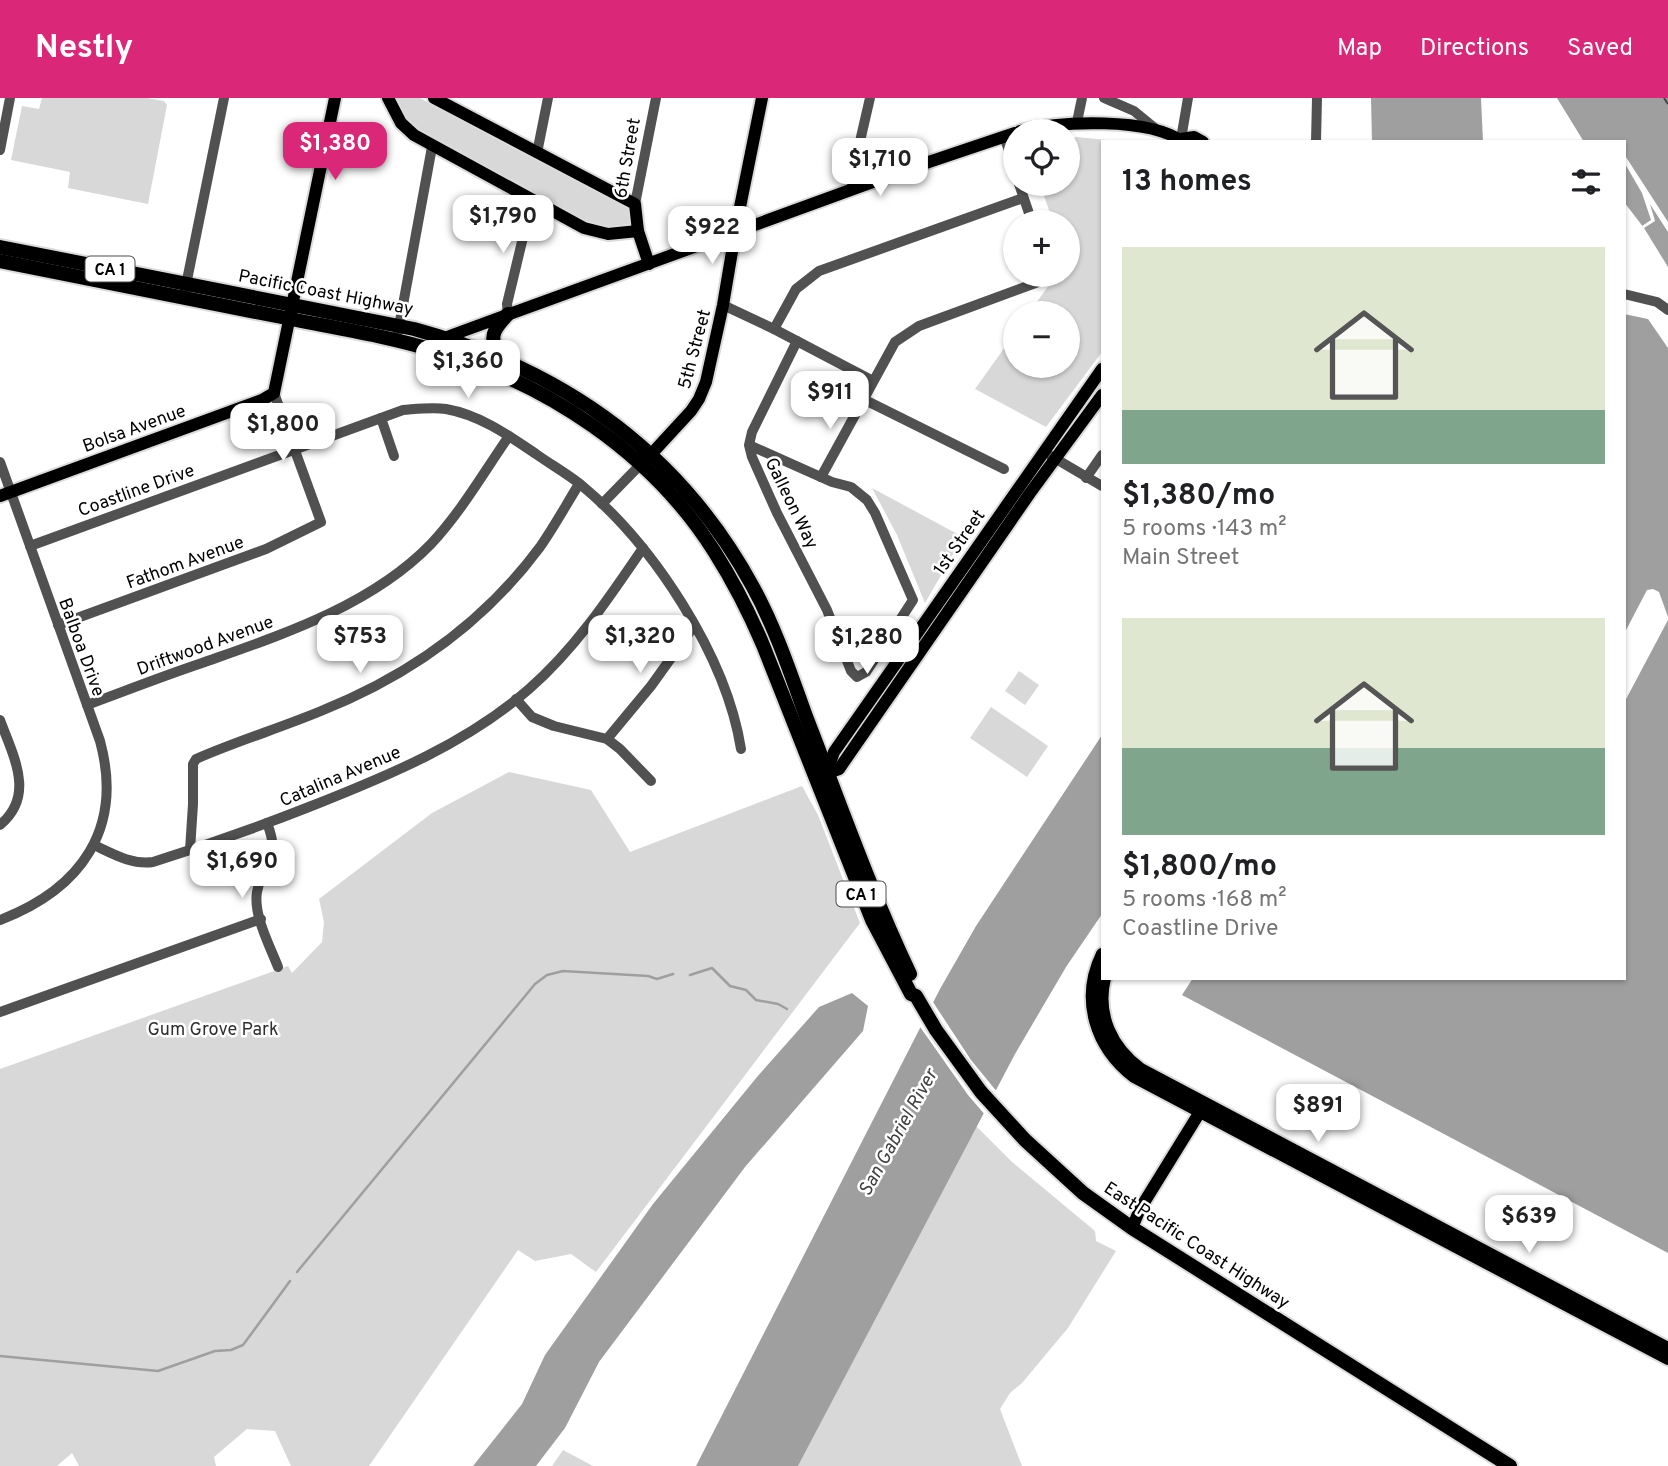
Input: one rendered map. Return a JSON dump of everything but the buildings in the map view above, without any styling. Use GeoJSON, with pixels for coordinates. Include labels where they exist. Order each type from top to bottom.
{"type":"FeatureCollection","features":[{"type":"Feature","properties":{"kind":"highway","name":"Pacific Coast Highway"},"geometry":{"type":"LineString","coordinates":[[0,247],[185,291]]}},
{"type":"Feature","properties":{"kind":"highway","name":"Pacific Coast Highway"},"geometry":{"type":"LineString","coordinates":[[0,261],[185,291],[397,333],[447,337],[510,362],[552,383],[646,459],[709,517],[754,589],[776,636],[899,952],[917,990],[917,998]]}},
{"type":"Feature","properties":{"kind":"highway"},"geometry":{"type":"LineString","coordinates":[[508,314],[494,332],[494,346],[545,372],[552,383]]}},
{"type":"Feature","properties":{"kind":"highway","name":"Pacific Coast Highway"},"geometry":{"type":"LineString","coordinates":[[397,333],[525,385],[595,418]]}},
{"type":"Feature","properties":{"kind":"highway","name":"Pacific Coast Highway"},"geometry":{"type":"LineString","coordinates":[[646,459],[713,549],[746,606],[872,920],[911,994],[917,998]]}},
{"type":"Feature","properties":{"kind":"highway","name":"East Pacific Coast Highway"},"geometry":{"type":"LineString","coordinates":[[917,998],[964,1070],[1000,1113],[1057,1171],[1083,1193],[1132,1228],[1510,1466]]}},
{"type":"Feature","properties":{"kind":"main road"},"geometry":{"type":"LineString","coordinates":[[274,393],[335,98]]}},
{"type":"Feature","properties":{"kind":"main road","name":"5th Street"},"geometry":{"type":"LineString","coordinates":[[646,459],[677,429],[699,399],[706,382],[762,98]]}},
{"type":"Feature","properties":{"kind":"main road"},"geometry":{"type":"LineString","coordinates":[[389,99],[401,123],[432,147],[595,231],[608,234],[638,231]]}},
{"type":"Feature","properties":{"kind":"main road"},"geometry":{"type":"LineString","coordinates":[[438,99],[635,204]]}},
{"type":"Feature","properties":{"kind":"main road"},"geometry":{"type":"LineString","coordinates":[[1080,122],[1159,131],[1180,140]]}},
{"type":"Feature","properties":{"kind":"main road"},"geometry":{"type":"LineString","coordinates":[[438,351],[447,337],[1003,136]]}},
{"type":"Feature","properties":{"kind":"main road","name":"6th Street"},"geometry":{"type":"LineString","coordinates":[[635,204],[638,231],[649,264]]}},
{"type":"Feature","properties":{"kind":"main road","name":"1st Street"},"geometry":{"type":"LineString","coordinates":[[818,785],[828,773],[839,769],[1050,455],[1101,371]]}},
{"type":"Feature","properties":{"kind":"main road","name":"Bolsa Avenue"},"geometry":{"type":"LineString","coordinates":[[5,494],[262,400],[274,393]]}},
{"type":"Feature","properties":{"kind":"main road","name":"1st Street"},"geometry":{"type":"LineString","coordinates":[[1050,455],[1101,396]]}},
{"type":"Feature","properties":{"kind":"main road"},"geometry":{"type":"LineString","coordinates":[[1101,957],[1093,982],[1091,1006],[1097,1028],[1110,1046],[1127,1059],[1202,1108],[1668,1359]]}},
{"type":"Feature","properties":{"kind":"main road"},"geometry":{"type":"LineString","coordinates":[[1105,980],[1103,1008],[1110,1046]]}},
{"type":"Feature","properties":{"kind":"main road"},"geometry":{"type":"LineString","coordinates":[[1132,1228],[1140,1209],[1202,1108]]}},
{"type":"Feature","properties":{"kind":"main road"},"geometry":{"type":"LineString","coordinates":[[1202,1108],[1668,1348]]}},
{"type":"Feature","properties":{"kind":"street"},"geometry":{"type":"LineString","coordinates":[[0,150],[10,98]]}},
{"type":"Feature","properties":{"kind":"street"},"geometry":{"type":"LineString","coordinates":[[185,291],[224,98]]}},
{"type":"Feature","properties":{"kind":"street"},"geometry":{"type":"LineString","coordinates":[[537,153],[548,98]]}},
{"type":"Feature","properties":{"kind":"street","name":"6th Street"},"geometry":{"type":"LineString","coordinates":[[635,204],[656,98]]}},
{"type":"Feature","properties":{"kind":"street"},"geometry":{"type":"LineString","coordinates":[[852,190],[852,176],[870,98]]}},
{"type":"Feature","properties":{"kind":"street"},"geometry":{"type":"LineString","coordinates":[[1078,119],[1082,98]]}},
{"type":"Feature","properties":{"kind":"street"},"geometry":{"type":"LineString","coordinates":[[1104,98],[1134,111],[1159,131]]}},
{"type":"Feature","properties":{"kind":"street"},"geometry":{"type":"LineString","coordinates":[[1182,140],[1188,98]]}},
{"type":"Feature","properties":{"kind":"street"},"geometry":{"type":"LineString","coordinates":[[1316,140],[1317,98]]}},
{"type":"Feature","properties":{"kind":"street"},"geometry":{"type":"LineString","coordinates":[[397,333],[432,147]]}},
{"type":"Feature","properties":{"kind":"street"},"geometry":{"type":"LineString","coordinates":[[774,329],[796,289],[819,271],[1023,198],[1028,210]]}},
{"type":"Feature","properties":{"kind":"street"},"geometry":{"type":"LineString","coordinates":[[508,314],[532,200]]}},
{"type":"Feature","properties":{"kind":"street"},"geometry":{"type":"LineString","coordinates":[[749,445],[821,477],[895,342],[919,326],[1025,287]]}},
{"type":"Feature","properties":{"kind":"street"},"geometry":{"type":"LineString","coordinates":[[1626,294],[1657,302],[1668,310]]}},
{"type":"Feature","properties":{"kind":"street"},"geometry":{"type":"LineString","coordinates":[[723,305],[873,381]]}},
{"type":"Feature","properties":{"kind":"street","name":"Galleon Way"},"geometry":{"type":"LineString","coordinates":[[797,341],[751,432],[749,445],[777,513],[827,610],[851,671],[858,677],[866,672],[914,600],[867,500],[851,487],[821,477]]}},
{"type":"Feature","properties":{"kind":"street"},"geometry":{"type":"LineString","coordinates":[[274,393],[294,449]]}},
{"type":"Feature","properties":{"kind":"street"},"geometry":{"type":"LineString","coordinates":[[865,400],[1004,469]]}},
{"type":"Feature","properties":{"kind":"street","name":"Coastline Drive"},"geometry":{"type":"LineString","coordinates":[[30,546],[403,410],[445,409],[476,418],[509,436],[579,484],[643,548],[670,584],[707,649],[741,749]]}},
{"type":"Feature","properties":{"kind":"street"},"geometry":{"type":"LineString","coordinates":[[381,418],[394,456]]}},
{"type":"Feature","properties":{"kind":"street","name":"Driftwood Avenue"},"geometry":{"type":"LineString","coordinates":[[87,705],[272,638],[308,623],[377,586],[400,571],[431,544],[456,513],[509,436]]}},
{"type":"Feature","properties":{"kind":"street","name":"Fathom Avenue"},"geometry":{"type":"LineString","coordinates":[[58,625],[266,549],[321,522],[294,449]]}},
{"type":"Feature","properties":{"kind":"street"},"geometry":{"type":"LineString","coordinates":[[1050,455],[1101,486]]}},
{"type":"Feature","properties":{"kind":"street"},"geometry":{"type":"LineString","coordinates":[[1086,478],[1101,456]]}},
{"type":"Feature","properties":{"kind":"street"},"geometry":{"type":"LineString","coordinates":[[602,505],[646,459]]}},
{"type":"Feature","properties":{"kind":"street","name":"Balboa Drive"},"geometry":{"type":"LineString","coordinates":[[0,462],[5,494],[30,546],[102,749],[107,779],[105,813],[94,845]]}},
{"type":"Feature","properties":{"kind":"street"},"geometry":{"type":"LineString","coordinates":[[190,850],[192,764],[196,759],[323,710],[429,656],[468,627],[509,586],[541,546],[579,484]]}},
{"type":"Feature","properties":{"kind":"street","name":"Catalina Avenue"},"geometry":{"type":"LineString","coordinates":[[94,845],[141,863],[190,850],[373,782],[464,736],[516,699],[559,660],[587,627],[643,548]]}},
{"type":"Feature","properties":{"kind":"street"},"geometry":{"type":"LineString","coordinates":[[607,739],[651,686],[694,626]]}},
{"type":"Feature","properties":{"kind":"street"},"geometry":{"type":"LineString","coordinates":[[516,699],[533,717],[554,726],[607,739],[621,749],[651,781]]}},
{"type":"Feature","properties":{"kind":"street"},"geometry":{"type":"LineString","coordinates":[[0,720],[21,781],[14,807],[0,825]]}},
{"type":"Feature","properties":{"kind":"street"},"geometry":{"type":"LineString","coordinates":[[268,823],[274,849],[257,892],[257,904],[278,967]]}},
{"type":"Feature","properties":{"kind":"street"},"geometry":{"type":"LineString","coordinates":[[0,920],[50,896],[72,875],[94,845]]}},
{"type":"Feature","properties":{"kind":"street"},"geometry":{"type":"LineString","coordinates":[[0,1012],[261,919]]}},
{"type":"Feature","properties":{"kind":"green space"},"geometry":{"type":"Polygon","coordinates":[[[42,98],[147,98],[164,101],[167,105],[148,204],[68,188],[70,172],[11,160],[22,106],[39,109],[42,98]]]}},
{"type":"Feature","properties":{"kind":"green space"},"geometry":{"type":"Polygon","coordinates":[[[396,98],[420,98],[622,203],[629,210],[630,225],[627,229],[591,224],[429,137],[407,119],[396,98]]]}},
{"type":"Feature","properties":{"kind":"green space"},"geometry":{"type":"Polygon","coordinates":[[[1080,137],[1107,140],[1101,140],[1101,353],[1046,427],[975,389],[1003,350],[1003,378],[1080,378],[1080,301],[1038,301],[1047,287],[1080,287],[1080,210],[1049,210],[1044,196],[1080,196],[1080,137]]]}},
{"type":"Feature","properties":{"kind":"green space"},"geometry":{"type":"Polygon","coordinates":[[[872,488],[963,537],[925,603],[897,535],[872,488]]]}},
{"type":"Feature","properties":{"kind":"green space"},"geometry":{"type":"Polygon","coordinates":[[[1019,671],[1039,685],[1025,705],[1005,691],[1019,671]]]}},
{"type":"Feature","properties":{"kind":"green space"},"geometry":{"type":"Polygon","coordinates":[[[991,707],[1048,746],[1027,777],[970,738],[991,707]]]}},
{"type":"Feature","properties":{"kind":"green space","name":"Gum Grove Park"},"geometry":{"type":"Polygon","coordinates":[[[509,772],[591,790],[630,852],[802,786],[818,815],[860,923],[596,1272],[571,1254],[535,1261],[518,1250],[369,1466],[291,1466],[275,1431],[247,1429],[214,1457],[216,1466],[79,1466],[72,1453],[57,1466],[0,1466],[0,1069],[288,966],[292,973],[322,942],[324,922],[319,899],[432,813],[509,772]]]}},
{"type":"Feature","properties":{"kind":"green space"},"geometry":{"type":"Polygon","coordinates":[[[976,1126],[1012,1162],[1095,1231],[1096,1241],[1116,1251],[1068,1328],[1022,1383],[1010,1393],[1000,1409],[1022,1466],[798,1466],[976,1126]]]}},
{"type":"Feature","properties":{"kind":"green space"},"geometry":{"type":"Polygon","coordinates":[[[563,1450],[593,1466],[552,1466],[563,1450]]]}},
{"type":"Feature","properties":{"kind":"water"},"geometry":{"type":"Polygon","coordinates":[[[1371,98],[1481,98],[1483,140],[1372,140],[1371,98]]]}},
{"type":"Feature","properties":{"kind":"water"},"geometry":{"type":"Polygon","coordinates":[[[1557,98],[1668,98],[1668,267],[1626,205],[1626,140],[1583,140],[1557,98]]]}},
{"type":"Feature","properties":{"kind":"water"},"geometry":{"type":"Polygon","coordinates":[[[1626,314],[1648,319],[1668,348],[1668,617],[1659,592],[1647,590],[1626,630],[1626,314]]]}},
{"type":"Feature","properties":{"kind":"water"},"geometry":{"type":"Polygon","coordinates":[[[1668,620],[1668,1253],[1182,995],[1192,980],[1626,980],[1626,699],[1668,620]]]}},
{"type":"Feature","properties":{"kind":"water","name":"San Gabriel River"},"geometry":{"type":"Polygon","coordinates":[[[1101,737],[1101,915],[1066,967],[1015,1054],[798,1466],[696,1466],[940,989],[976,926],[1101,737]]]}},
{"type":"Feature","properties":{"kind":"water"},"geometry":{"type":"Polygon","coordinates":[[[852,993],[868,1006],[863,1031],[745,1167],[599,1362],[565,1428],[536,1466],[473,1466],[522,1404],[545,1355],[653,1204],[757,1077],[819,1007],[852,993]]]}},
{"type":"Feature","properties":{"kind":"pier"},"geometry":{"type":"Polygon","coordinates":[[[1626,157],[1668,222],[1668,232],[1650,204],[1655,221],[1644,228],[1642,226],[1651,220],[1642,193],[1626,165],[1626,157]]]}},
{"type":"Feature","properties":{"kind":"pier"},"geometry":{"type":"Polygon","coordinates":[[[931,999],[971,1060],[998,1093],[986,1116],[918,1024],[931,999]]]}},
{"type":"Feature","properties":{"kind":"waterway"},"geometry":{"type":"LineString","coordinates":[[690,975],[712,968],[730,986],[746,990],[756,1000],[778,1004],[787,1009]]}},
{"type":"Feature","properties":{"kind":"waterway"},"geometry":{"type":"LineString","coordinates":[[297,1272],[535,984],[547,975],[563,971],[648,976],[657,979],[673,974]]}},
{"type":"Feature","properties":{"kind":"waterway"},"geometry":{"type":"LineString","coordinates":[[0,1356],[158,1371],[215,1351],[231,1350],[243,1345],[290,1281]]}},
{"type":"Feature","properties":{"kind":"ferry route"},"geometry":{"type":"LineString","coordinates":[[1664,98],[1668,104]]}}]}
